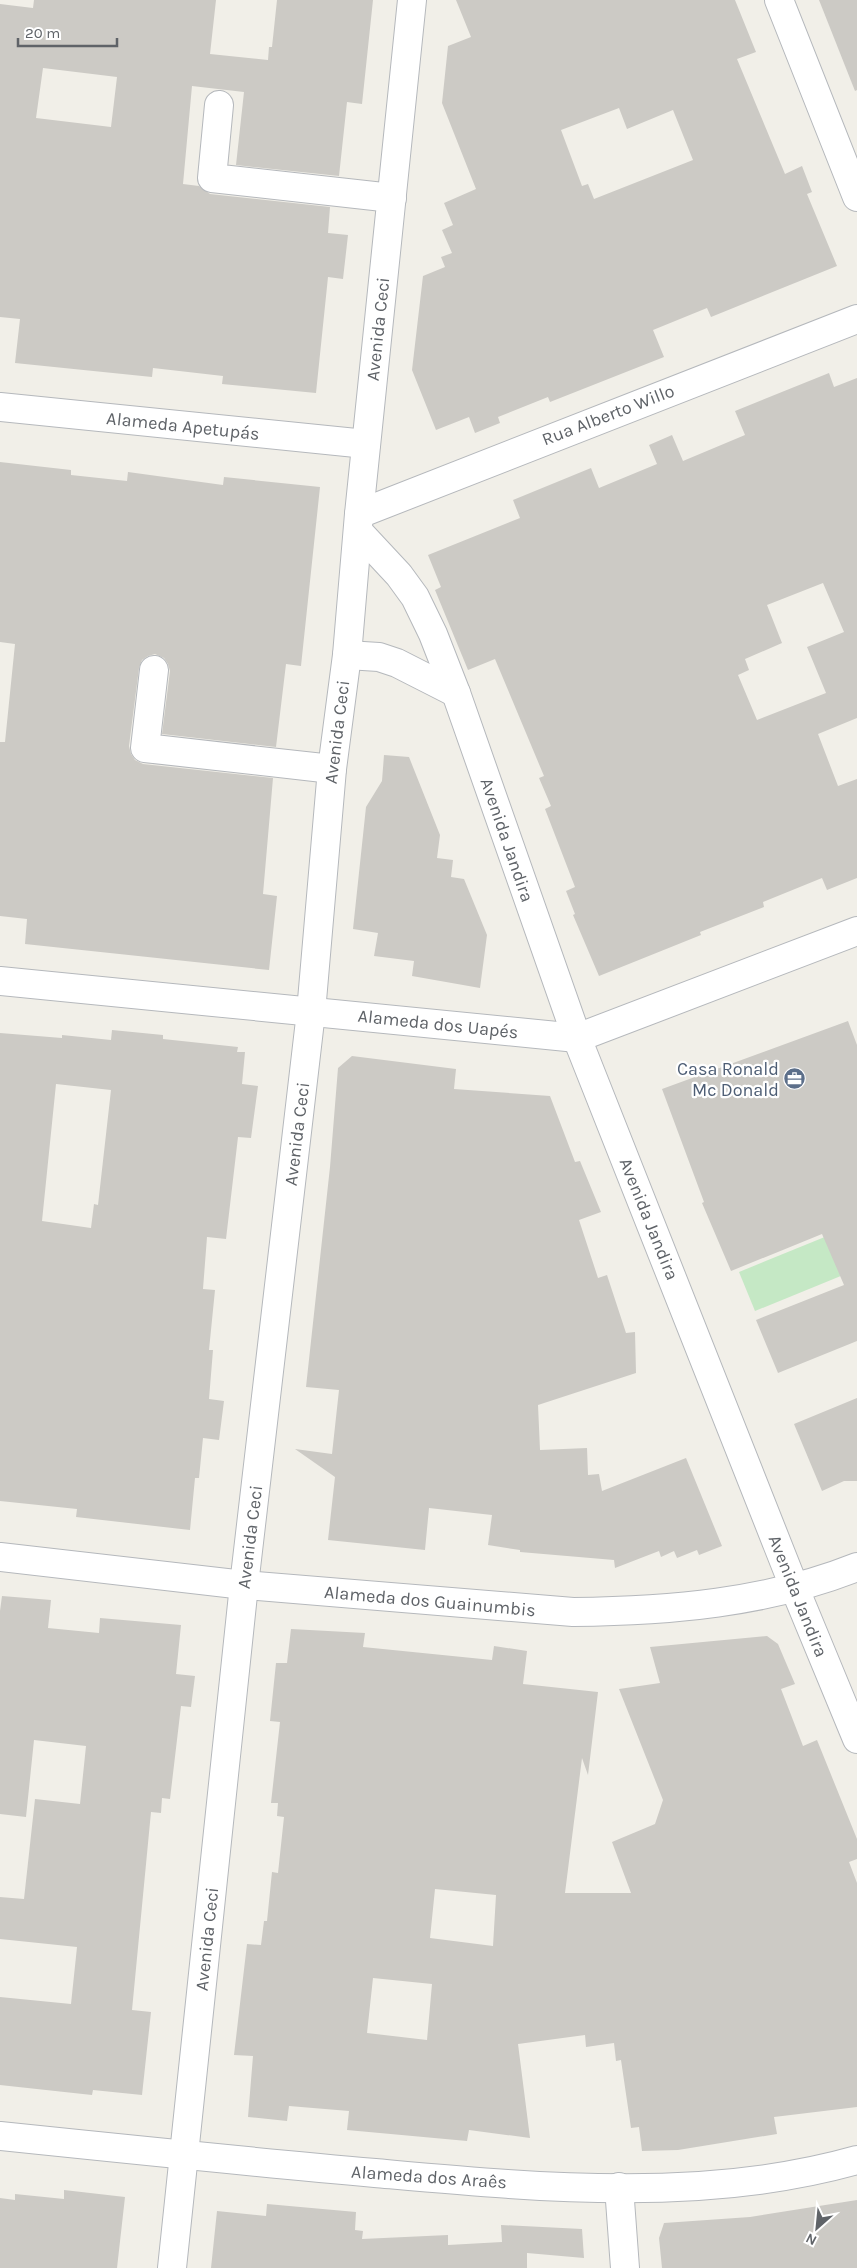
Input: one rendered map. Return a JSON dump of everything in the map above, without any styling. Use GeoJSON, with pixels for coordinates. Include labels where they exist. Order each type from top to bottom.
{"type":"FeatureCollection","features":[{"type":"Feature","properties":{"kind":"street","name":"Avenida Ceci"},"geometry":{"type":"LineString","coordinates":[[172,2268],[244,1584],[311,1012],[332,769],[347,655],[358,522],[412,0]]}},
{"type":"Feature","properties":{"kind":"street"},"geometry":{"type":"LineString","coordinates":[[779,0],[857,197]]}},
{"type":"Feature","properties":{"kind":"street"},"geometry":{"type":"LineString","coordinates":[[219,105],[212,178],[392,198]]}},
{"type":"Feature","properties":{"kind":"street","name":"Rua Alberto Willo"},"geometry":{"type":"LineString","coordinates":[[358,522],[857,318]]}},
{"type":"Feature","properties":{"kind":"street","name":"Alameda Apetupás"},"geometry":{"type":"LineString","coordinates":[[0,407],[366,444]]}},
{"type":"Feature","properties":{"kind":"street","name":"Avenida Jandira"},"geometry":{"type":"LineString","coordinates":[[358,522],[415,597],[433,634],[456,694],[577,1038],[795,1589],[857,1739]]}},
{"type":"Feature","properties":{"kind":"street"},"geometry":{"type":"LineString","coordinates":[[347,655],[379,657],[397,663],[456,694]]}},
{"type":"Feature","properties":{"kind":"street"},"geometry":{"type":"LineString","coordinates":[[154,670],[145,748],[332,769]]}},
{"type":"Feature","properties":{"kind":"street","name":"Alameda dos Uapés"},"geometry":{"type":"LineString","coordinates":[[0,981],[577,1038],[857,931]]}},
{"type":"Feature","properties":{"kind":"street","name":"Alameda dos Guainumbis"},"geometry":{"type":"LineString","coordinates":[[0,1557],[244,1584],[573,1612],[624,1611],[705,1604],[795,1589],[857,1568]]}},
{"type":"Feature","properties":{"kind":"street","name":"Alameda dos Araês"},"geometry":{"type":"LineString","coordinates":[[0,2136],[184,2156],[506,2183],[619,2187],[666,2187],[735,2182],[784,2176],[857,2160]]}},
{"type":"Feature","properties":{"kind":"street"},"geometry":{"type":"LineString","coordinates":[[619,2187],[625,2268]]}},
{"type":"Feature","properties":{"kind":"green space"},"geometry":{"type":"Polygon","coordinates":[[[837,1232],[853,1271],[755,1311],[739,1272],[837,1232]]]}},
{"type":"Feature","properties":{"kind":"building"},"geometry":{"type":"Polygon","coordinates":[[[34,0],[216,0],[210,54],[268,60],[269,47],[272,47],[277,0],[373,0],[362,104],[347,102],[339,176],[236,165],[244,92],[192,86],[183,184],[199,186],[210,194],[330,207],[328,233],[348,235],[343,279],[328,277],[316,393],[222,384],[223,376],[153,368],[152,377],[15,363],[20,319],[0,317],[0,4],[33,8],[34,0]],[[43,68],[36,118],[111,127],[117,77],[43,68]]]}},
{"type":"Feature","properties":{"kind":"building"},"geometry":{"type":"Polygon","coordinates":[[[456,0],[735,0],[756,52],[737,59],[785,174],[802,166],[812,192],[807,194],[837,266],[711,317],[707,308],[653,330],[664,357],[550,402],[548,397],[498,417],[500,423],[475,433],[469,417],[436,430],[412,370],[423,276],[445,267],[441,257],[452,253],[442,230],[453,225],[444,203],[476,189],[442,103],[448,46],[471,37],[456,0]],[[619,108],[561,130],[582,186],[588,184],[594,199],[693,160],[673,110],[627,129],[619,108]]]}},
{"type":"Feature","properties":{"kind":"building"},"geometry":{"type":"Polygon","coordinates":[[[819,0],[857,0],[857,90],[855,91],[819,0]]]}},
{"type":"Feature","properties":{"kind":"building"},"geometry":{"type":"Polygon","coordinates":[[[829,373],[834,387],[857,378],[857,718],[818,734],[838,786],[857,779],[857,878],[827,890],[822,878],[763,902],[764,907],[700,932],[701,935],[599,976],[573,915],[575,914],[566,891],[575,887],[545,809],[551,806],[539,778],[544,776],[495,659],[468,670],[435,590],[441,587],[428,555],[520,518],[513,500],[591,468],[599,488],[657,464],[649,445],[672,435],[683,461],[745,435],[735,411],[829,373]],[[823,583],[767,605],[782,643],[745,659],[749,670],[738,675],[757,720],[826,693],[807,647],[844,632],[823,583]]]}},
{"type":"Feature","properties":{"kind":"building"},"geometry":{"type":"Polygon","coordinates":[[[0,462],[71,470],[71,475],[127,481],[128,472],[223,485],[224,477],[320,487],[301,666],[286,664],[276,747],[162,734],[170,671],[164,658],[155,654],[142,660],[139,668],[129,746],[135,760],[143,764],[273,778],[263,894],[277,896],[269,970],[25,944],[27,919],[0,916],[0,742],[5,742],[15,644],[0,642],[0,462]]]}},
{"type":"Feature","properties":{"kind":"building"},"geometry":{"type":"Polygon","coordinates":[[[384,755],[409,757],[440,835],[437,858],[453,860],[451,877],[464,879],[487,935],[480,988],[412,976],[414,961],[374,956],[378,933],[353,929],[366,807],[382,781],[384,755]]]}},
{"type":"Feature","properties":{"kind":"building"},"geometry":{"type":"Polygon","coordinates":[[[848,1021],[857,1045],[857,1341],[778,1373],[756,1320],[844,1285],[822,1234],[731,1271],[702,1203],[704,1202],[662,1089],[848,1021]]]}},
{"type":"Feature","properties":{"kind":"building"},"geometry":{"type":"Polygon","coordinates":[[[112,1030],[163,1035],[163,1039],[238,1047],[237,1052],[245,1052],[242,1084],[258,1086],[251,1138],[238,1137],[226,1239],[207,1237],[203,1289],[215,1290],[209,1350],[213,1350],[209,1399],[224,1401],[219,1440],[203,1438],[199,1478],[195,1478],[190,1530],[76,1517],[77,1509],[0,1501],[0,1033],[62,1038],[62,1035],[111,1040],[112,1030]],[[56,1084],[42,1221],[91,1228],[94,1204],[98,1205],[111,1090],[56,1084]]]}},
{"type":"Feature","properties":{"kind":"building"},"geometry":{"type":"Polygon","coordinates":[[[352,1056],[456,1069],[454,1089],[550,1096],[575,1162],[580,1161],[601,1212],[579,1220],[598,1278],[607,1275],[626,1333],[635,1332],[636,1373],[538,1405],[540,1450],[587,1448],[588,1475],[599,1474],[602,1491],[686,1458],[722,1546],[699,1555],[697,1550],[677,1558],[674,1551],[661,1557],[659,1551],[615,1568],[614,1560],[520,1552],[520,1550],[488,1545],[492,1515],[429,1508],[425,1550],[328,1540],[335,1477],[295,1449],[332,1454],[339,1390],[306,1387],[330,1167],[338,1068],[352,1056]]]}},
{"type":"Feature","properties":{"kind":"building"},"geometry":{"type":"Polygon","coordinates":[[[857,1398],[857,1481],[844,1481],[822,1491],[794,1424],[857,1398]]]}},
{"type":"Feature","properties":{"kind":"building"},"geometry":{"type":"Polygon","coordinates":[[[2,1596],[51,1600],[48,1628],[99,1633],[100,1618],[181,1625],[176,1674],[195,1676],[191,1707],[181,1706],[170,1799],[162,1798],[161,1813],[151,1812],[132,2010],[151,2012],[142,2095],[93,2090],[92,2095],[0,2085],[0,1997],[71,2004],[77,1947],[0,1939],[0,1897],[24,1899],[35,1799],[80,1804],[86,1746],[34,1740],[26,1817],[0,1814],[0,1611],[2,1596]]]}},
{"type":"Feature","properties":{"kind":"building"},"geometry":{"type":"Polygon","coordinates":[[[291,1629],[365,1633],[363,1647],[492,1660],[494,1646],[527,1651],[523,1684],[598,1692],[588,1775],[582,1758],[565,1893],[631,1893],[612,1842],[655,1824],[663,1800],[619,1689],[660,1683],[650,1647],[767,1636],[778,1644],[795,1684],[781,1689],[803,1746],[817,1740],[857,1839],[857,1859],[849,1862],[857,1883],[857,2107],[774,2117],[777,2134],[678,2150],[642,2151],[639,2127],[631,2128],[621,2060],[616,2061],[614,2043],[586,2047],[585,2035],[518,2044],[530,2138],[469,2130],[467,2141],[347,2130],[349,2111],[289,2106],[287,2121],[248,2117],[253,2056],[234,2055],[247,1944],[261,1945],[264,1921],[267,1921],[272,1872],[278,1873],[284,1817],[277,1816],[278,1803],[271,1803],[280,1722],[270,1721],[276,1663],[287,1663],[291,1629]],[[435,1889],[430,1938],[493,1946],[496,1895],[435,1889]],[[373,1978],[367,2033],[427,2040],[432,1984],[373,1978]]]}},
{"type":"Feature","properties":{"kind":"building"},"geometry":{"type":"Polygon","coordinates":[[[64,2190],[125,2197],[117,2268],[0,2268],[0,2198],[15,2200],[15,2194],[64,2199],[64,2190]]]}},
{"type":"Feature","properties":{"kind":"building"},"geometry":{"type":"Polygon","coordinates":[[[857,2200],[857,2268],[662,2268],[659,2238],[664,2223],[750,2217],[857,2200]]]}},
{"type":"Feature","properties":{"kind":"building"},"geometry":{"type":"Polygon","coordinates":[[[267,2204],[356,2212],[355,2230],[363,2231],[362,2239],[448,2235],[448,2245],[502,2242],[501,2225],[582,2229],[584,2258],[527,2253],[527,2268],[211,2268],[217,2211],[266,2216],[267,2204]]]}},
{"type":"Feature","properties":{"kind":"place","name":"Casa Ronald Mc Donald"},"geometry":{"type":"Point","coordinates":[795,1079]}}]}
